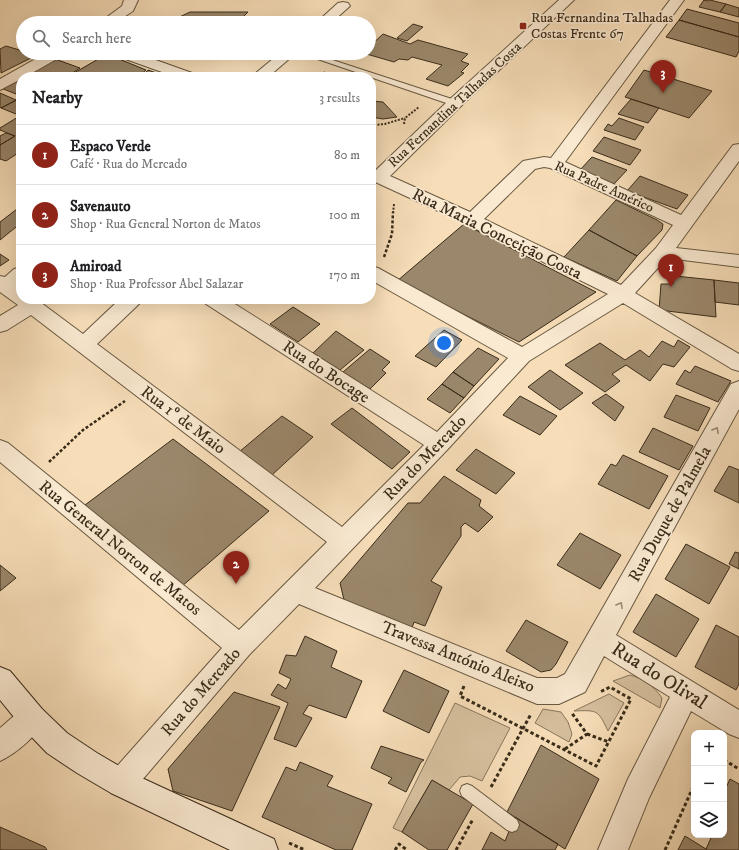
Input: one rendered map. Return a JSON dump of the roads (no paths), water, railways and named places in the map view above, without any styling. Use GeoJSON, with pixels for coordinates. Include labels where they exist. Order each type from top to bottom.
{"type":"FeatureCollection","features":[{"type":"Feature","properties":{"kind":"street"},"geometry":{"type":"LineString","coordinates":[[116,16],[128,8],[131,0]]}},
{"type":"Feature","properties":{"kind":"street","name":"Rua Fernandina Talhadas Costa"},"geometry":{"type":"LineString","coordinates":[[376,175],[567,0]]}},
{"type":"Feature","properties":{"kind":"street"},"geometry":{"type":"LineString","coordinates":[[555,164],[677,0]]}},
{"type":"Feature","properties":{"kind":"street"},"geometry":{"type":"LineString","coordinates":[[331,16],[343,6]]}},
{"type":"Feature","properties":{"kind":"street"},"geometry":{"type":"LineString","coordinates":[[23,72],[45,60]]}},
{"type":"Feature","properties":{"kind":"street"},"geometry":{"type":"LineString","coordinates":[[137,60],[164,72]]}},
{"type":"Feature","properties":{"kind":"street"},"geometry":{"type":"LineString","coordinates":[[265,72],[280,60]]}},
{"type":"Feature","properties":{"kind":"street"},"geometry":{"type":"LineString","coordinates":[[0,85],[16,76]]}},
{"type":"Feature","properties":{"kind":"street","name":"Rua do Mercado"},"geometry":{"type":"LineString","coordinates":[[121,783],[240,647],[440,444],[522,356],[623,294],[663,252],[739,149]]}},
{"type":"Feature","properties":{"kind":"street","name":"Rua Padre Américo"},"geometry":{"type":"LineString","coordinates":[[472,220],[529,165],[544,162],[555,164],[684,223]]}},
{"type":"Feature","properties":{"kind":"street","name":"Rua Maria Conceição Costa"},"geometry":{"type":"LineString","coordinates":[[376,176],[472,220],[623,294],[739,364]]}},
{"type":"Feature","properties":{"kind":"street"},"geometry":{"type":"LineString","coordinates":[[663,252],[739,261]]}},
{"type":"Feature","properties":{"kind":"street"},"geometry":{"type":"LineString","coordinates":[[377,265],[522,356]]}},
{"type":"Feature","properties":{"kind":"street"},"geometry":{"type":"LineString","coordinates":[[3,284],[16,276]]}},
{"type":"Feature","properties":{"kind":"street","name":"Rua 1º de Maio"},"geometry":{"type":"LineString","coordinates":[[3,284],[16,294]]}},
{"type":"Feature","properties":{"kind":"street"},"geometry":{"type":"LineString","coordinates":[[0,325],[22,304]]}},
{"type":"Feature","properties":{"kind":"street","name":"Rua 1º de Maio"},"geometry":{"type":"LineString","coordinates":[[29,304],[343,541]]}},
{"type":"Feature","properties":{"kind":"street"},"geometry":{"type":"LineString","coordinates":[[84,345],[127,304]]}},
{"type":"Feature","properties":{"kind":"street","name":"Rua do Bocage"},"geometry":{"type":"LineString","coordinates":[[221,304],[440,444]]}},
{"type":"Feature","properties":{"kind":"street","name":"Rua Duque de Palmela"},"geometry":{"type":"LineString","coordinates":[[600,639],[739,389]]}},
{"type":"Feature","properties":{"kind":"street","name":"Rua General Norton de Matos"},"geometry":{"type":"LineString","coordinates":[[0,449],[33,478],[240,647]]}},
{"type":"Feature","properties":{"kind":"street","name":"Travessa António Aleixo"},"geometry":{"type":"LineString","coordinates":[[295,591],[537,691],[558,691],[575,683],[600,639]]}},
{"type":"Feature","properties":{"kind":"street","name":"Rua do Olival"},"geometry":{"type":"LineString","coordinates":[[600,639],[739,725]]}},
{"type":"Feature","properties":{"kind":"street"},"geometry":{"type":"LineString","coordinates":[[0,680],[32,718],[57,743],[121,783],[263,850]]}},
{"type":"Feature","properties":{"kind":"street"},"geometry":{"type":"LineString","coordinates":[[613,850],[638,790],[686,693]]}},
{"type":"Feature","properties":{"kind":"street"},"geometry":{"type":"LineString","coordinates":[[0,747],[32,718]]}},
{"type":"Feature","properties":{"kind":"lane"},"geometry":{"type":"LineString","coordinates":[[325,60],[361,72]]}},
{"type":"Feature","properties":{"kind":"lane"},"geometry":{"type":"LineString","coordinates":[[376,77],[455,103]]}},
{"type":"Feature","properties":{"kind":"lane"},"geometry":{"type":"LineString","coordinates":[[467,791],[512,825]]}},
{"type":"Feature","properties":{"kind":"place","name":"Rua Fernandina Talhadas Costas Frente 67"},"geometry":{"type":"Point","coordinates":[523,26]}},
{"type":"Feature","properties":{"kind":"place","name":"Amiroad"},"geometry":{"type":"Point","coordinates":[663,93]}},
{"type":"Feature","properties":{"kind":"place","name":"Espaco Verde"},"geometry":{"type":"Point","coordinates":[671,287]}},
{"type":"Feature","properties":{"kind":"place","name":"Savenauto"},"geometry":{"type":"Point","coordinates":[236,584]}}]}
